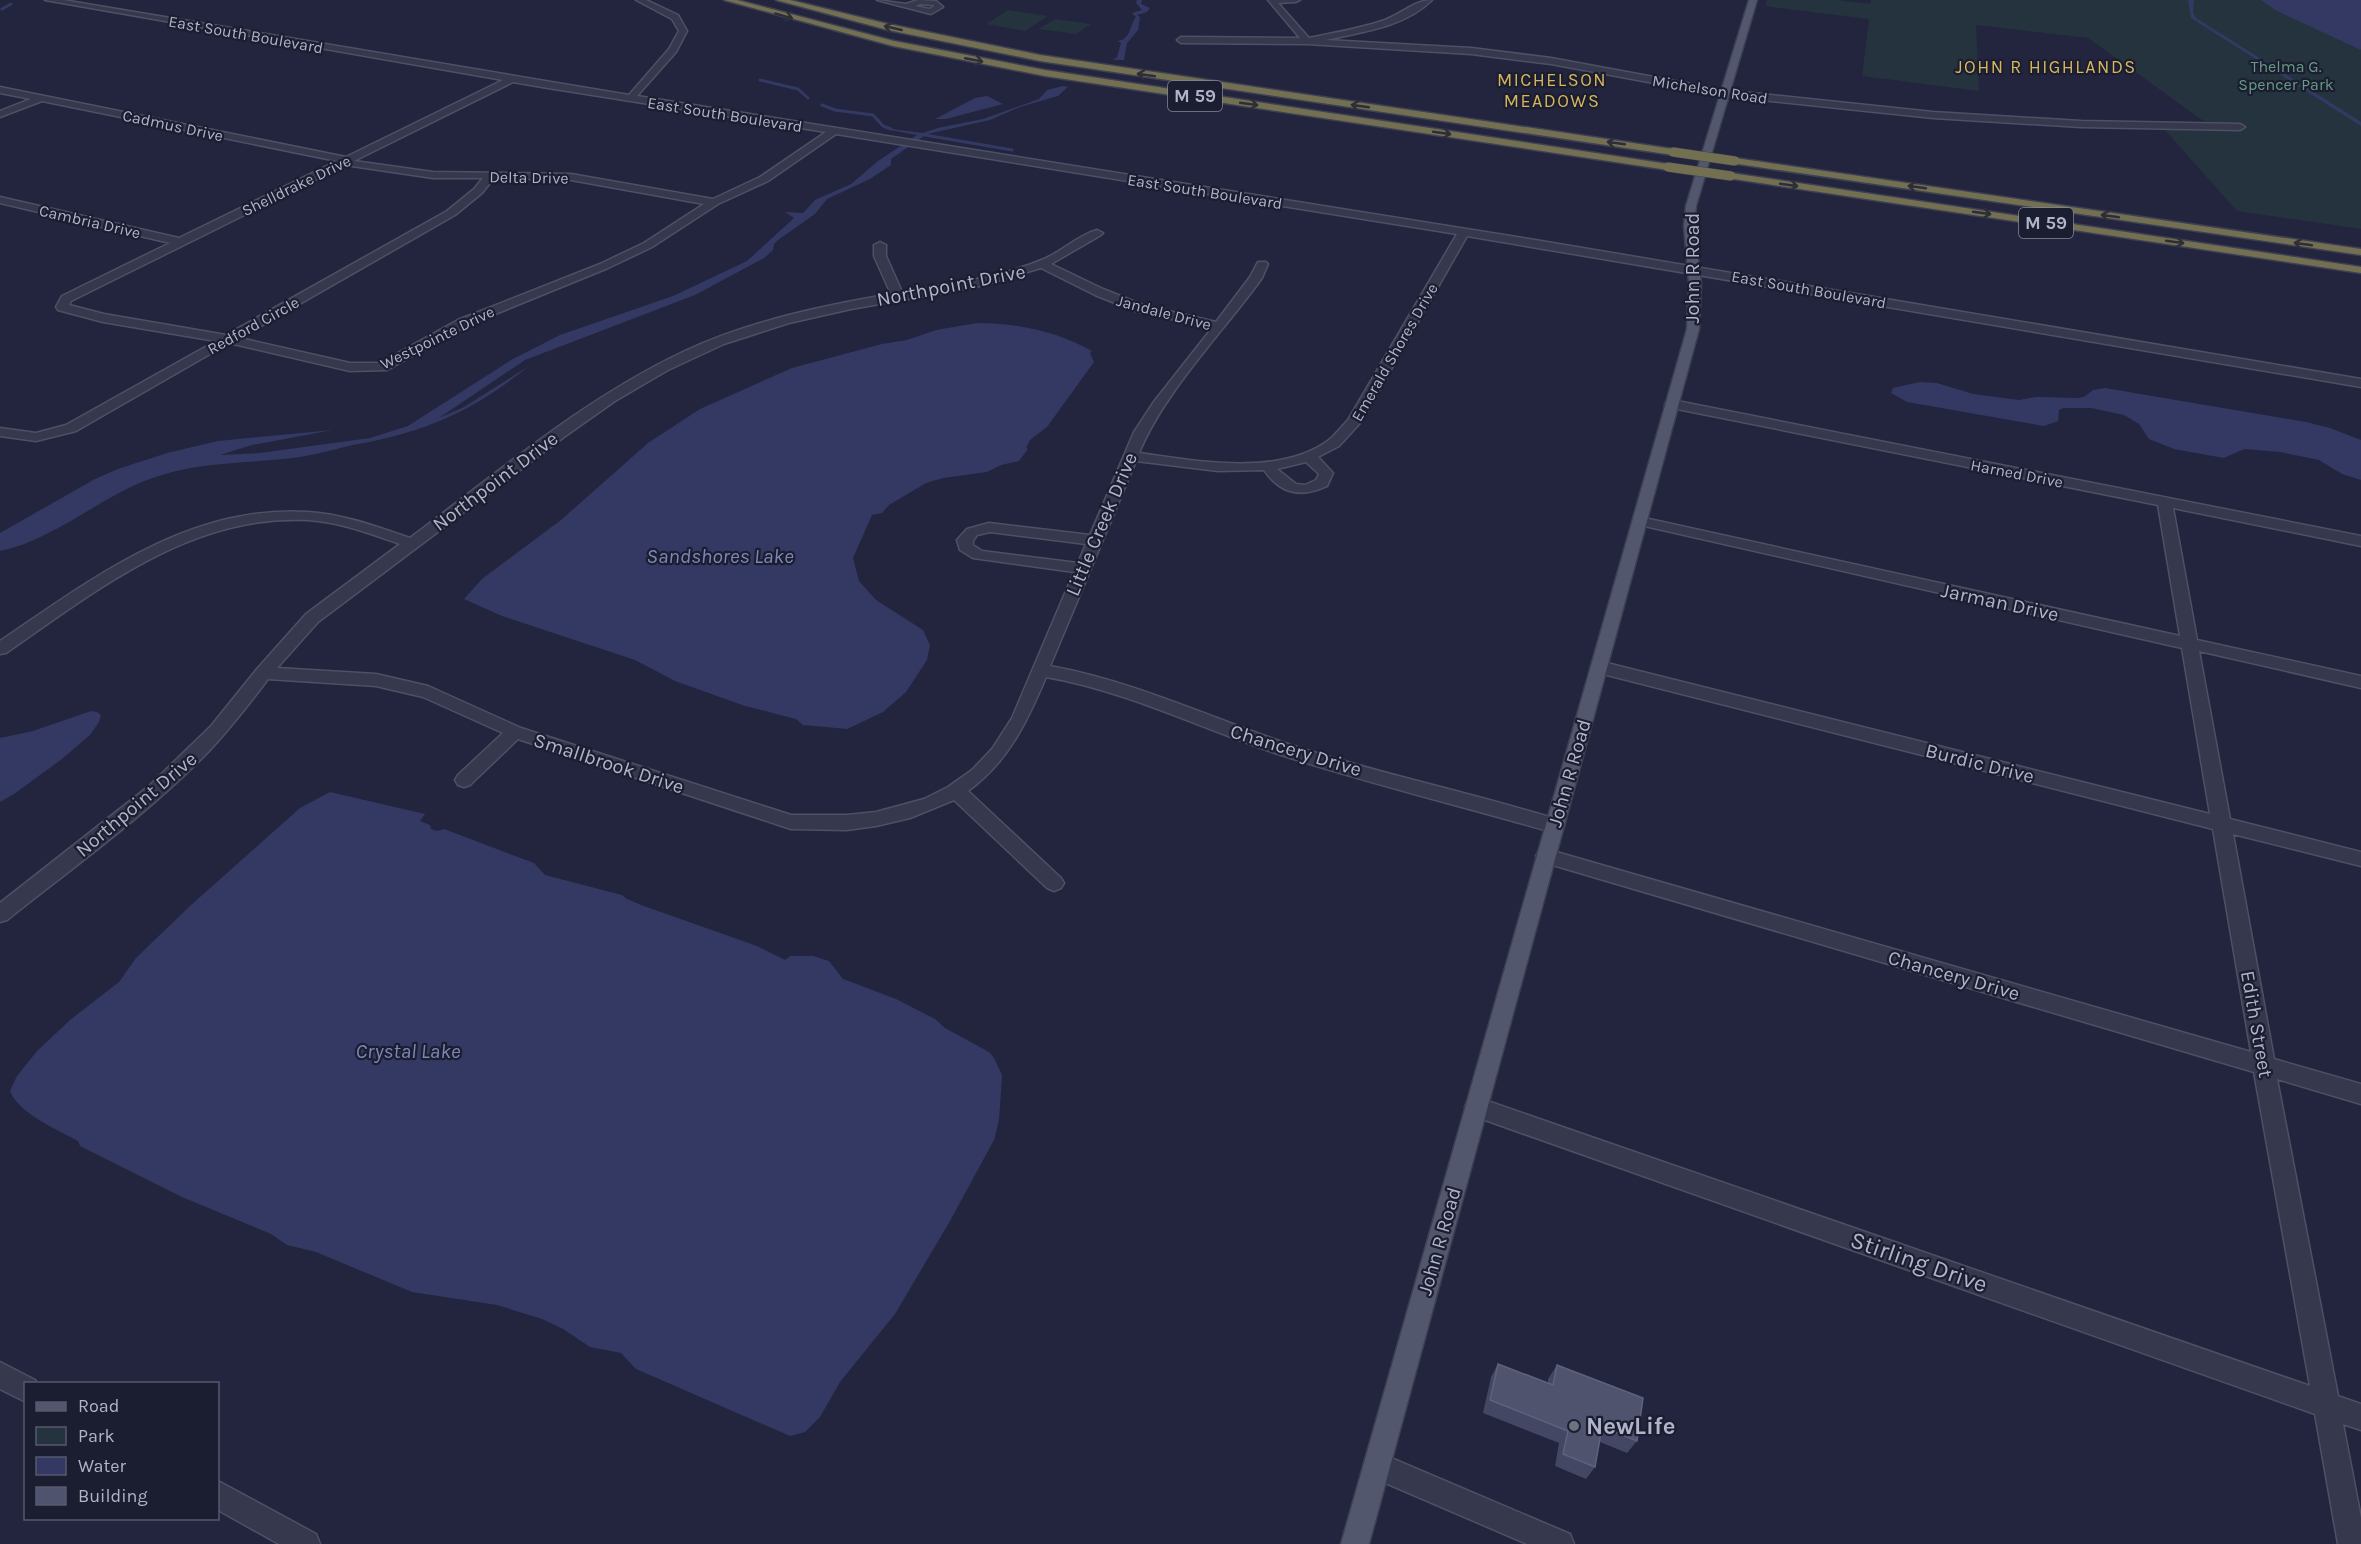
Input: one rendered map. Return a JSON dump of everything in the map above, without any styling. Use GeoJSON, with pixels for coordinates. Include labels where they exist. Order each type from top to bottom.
{"type":"FeatureCollection","features":[{"type":"Feature","properties":{"kind":"highway","name":"M 59"},"geometry":{"type":"LineString","coordinates":[[728,0],[865,36],[1012,67],[2361,270]]}},
{"type":"Feature","properties":{"kind":"highway","name":"M 59"},"geometry":{"type":"LineString","coordinates":[[780,0],[923,35],[1040,58],[2361,252]]}},
{"type":"Feature","properties":{"kind":"main road","name":"John R Road"},"geometry":{"type":"LineString","coordinates":[[1355,1544],[1693,329],[1695,298],[1689,226],[1691,206],[1754,0]]}},
{"type":"Feature","properties":{"kind":"street","name":"East South Boulevard"},"geometry":{"type":"LineString","coordinates":[[49,0],[513,79],[1694,270],[2361,383]]}},
{"type":"Feature","properties":{"kind":"street"},"geometry":{"type":"LineString","coordinates":[[631,98],[673,50],[683,31],[675,17],[640,0]]}},
{"type":"Feature","properties":{"kind":"street"},"geometry":{"type":"LineString","coordinates":[[881,0],[906,6]]}},
{"type":"Feature","properties":{"kind":"street"},"geometry":{"type":"LineString","coordinates":[[1272,1],[1296,0]]}},
{"type":"Feature","properties":{"kind":"street"},"geometry":{"type":"LineString","coordinates":[[1272,1],[1289,23],[1307,40],[1389,21],[1428,0]]}},
{"type":"Feature","properties":{"kind":"street","name":"Michelson Road"},"geometry":{"type":"LineString","coordinates":[[1181,40],[1307,40],[1431,47],[1579,66],[1724,93],[1826,105],[1982,119],[2092,125],[2240,127]]}},
{"type":"Feature","properties":{"kind":"street","name":"Shelldrake Drive"},"geometry":{"type":"LineString","coordinates":[[79,292],[513,79]]}},
{"type":"Feature","properties":{"kind":"street","name":"Cadmus Drive"},"geometry":{"type":"LineString","coordinates":[[0,90],[345,161]]}},
{"type":"Feature","properties":{"kind":"street"},"geometry":{"type":"LineString","coordinates":[[0,114],[41,98]]}},
{"type":"Feature","properties":{"kind":"street","name":"Westpointe Drive"},"geometry":{"type":"LineString","coordinates":[[79,292],[66,299],[62,307],[80,314],[273,348],[350,367],[382,367],[462,323],[630,254],[663,236],[714,202],[764,179],[834,131]]}},
{"type":"Feature","properties":{"kind":"street","name":"Delta Drive"},"geometry":{"type":"LineString","coordinates":[[345,161],[424,174],[571,177],[714,202]]}},
{"type":"Feature","properties":{"kind":"street","name":"Redford Circle"},"geometry":{"type":"LineString","coordinates":[[0,432],[33,439],[62,432],[451,213],[478,191],[491,175]]}},
{"type":"Feature","properties":{"kind":"street","name":"Cambria Drive"},"geometry":{"type":"LineString","coordinates":[[0,200],[181,242]]}},
{"type":"Feature","properties":{"kind":"street","name":"Emerald Shores Drive"},"geometry":{"type":"LineString","coordinates":[[1130,456],[1229,467],[1268,465],[1308,456],[1328,447],[1348,430],[1464,232]]}},
{"type":"Feature","properties":{"kind":"street","name":"Northpoint Drive"},"geometry":{"type":"LineString","coordinates":[[0,914],[174,776],[206,744],[287,641],[312,618],[611,396],[668,364],[718,342],[776,322],[827,309],[1006,278],[1044,265],[1073,251],[1096,233]]}},
{"type":"Feature","properties":{"kind":"street"},"geometry":{"type":"LineString","coordinates":[[880,245],[880,256],[898,297]]}},
{"type":"Feature","properties":{"kind":"street","name":"Little Creek Drive"},"geometry":{"type":"LineString","coordinates":[[955,790],[978,773],[998,753],[1020,719],[1141,432],[1158,406],[1256,278],[1262,264]]}},
{"type":"Feature","properties":{"kind":"street","name":"Jandale Drive"},"geometry":{"type":"LineString","coordinates":[[1044,265],[1099,292],[1139,308],[1220,326]]}},
{"type":"Feature","properties":{"kind":"street","name":"Harned Drive"},"geometry":{"type":"LineString","coordinates":[[1672,404],[2361,541]]}},
{"type":"Feature","properties":{"kind":"street"},"geometry":{"type":"LineString","coordinates":[[1268,465],[1279,482],[1286,486],[1311,488],[1322,483],[1326,473],[1308,456]]}},
{"type":"Feature","properties":{"kind":"street","name":"Edith Street"},"geometry":{"type":"LineString","coordinates":[[2164,503],[2352,1544]]}},
{"type":"Feature","properties":{"kind":"street"},"geometry":{"type":"LineString","coordinates":[[0,650],[137,560],[173,543],[224,525],[267,517],[308,516],[347,523],[411,543]]}},
{"type":"Feature","properties":{"kind":"street","name":"Jarman Drive"},"geometry":{"type":"LineString","coordinates":[[1640,521],[2361,682]]}},
{"type":"Feature","properties":{"kind":"street"},"geometry":{"type":"LineString","coordinates":[[1083,568],[978,555],[965,547],[965,540],[972,532],[989,527],[1094,540]]}},
{"type":"Feature","properties":{"kind":"street","name":"Burdic Drive"},"geometry":{"type":"LineString","coordinates":[[1599,667],[2361,859]]}},
{"type":"Feature","properties":{"kind":"street","name":"Chancery Drive"},"geometry":{"type":"LineString","coordinates":[[1039,670],[1089,679],[1281,748],[1555,826]]}},
{"type":"Feature","properties":{"kind":"street","name":"Smallbrook Drive"},"geometry":{"type":"LineString","coordinates":[[263,673],[351,677],[400,684],[450,700],[515,732],[791,822],[829,824],[874,821],[906,812],[955,790]]}},
{"type":"Feature","properties":{"kind":"street"},"geometry":{"type":"LineString","coordinates":[[464,780],[515,732]]}},
{"type":"Feature","properties":{"kind":"street"},"geometry":{"type":"LineString","coordinates":[[955,790],[1054,883]]}},
{"type":"Feature","properties":{"kind":"street","name":"Chancery Drive"},"geometry":{"type":"LineString","coordinates":[[1546,856],[2361,1094]]}},
{"type":"Feature","properties":{"kind":"street","name":"Stirling Drive"},"geometry":{"type":"LineString","coordinates":[[1476,1107],[2361,1417]]}},
{"type":"Feature","properties":{"kind":"street"},"geometry":{"type":"LineString","coordinates":[[0,1375],[24,1388]]}},
{"type":"Feature","properties":{"kind":"street"},"geometry":{"type":"LineString","coordinates":[[1377,1465],[1560,1544]]}},
{"type":"Feature","properties":{"kind":"street"},"geometry":{"type":"LineString","coordinates":[[219,1496],[306,1544]]}},
{"type":"Feature","properties":{"kind":"green space","name":"Thelma G. Spencer Park"},"geometry":{"type":"Polygon","coordinates":[[[1767,0],[1838,0],[1870,4],[1871,0],[2361,0],[2361,229],[2237,211],[2164,129],[2231,129],[2202,120],[2088,38],[1976,25],[1979,91],[1862,76],[1869,19],[1765,6],[1767,0]]]}},
{"type":"Feature","properties":{"kind":"green space"},"geometry":{"type":"Polygon","coordinates":[[[1008,10],[1048,16],[1025,31],[986,24],[1008,10]]]}},
{"type":"Feature","properties":{"kind":"green space"},"geometry":{"type":"Polygon","coordinates":[[[1055,19],[1091,24],[1076,34],[1039,29],[1055,19]]]}},
{"type":"Feature","properties":{"kind":"water"},"geometry":{"type":"Polygon","coordinates":[[[1137,0],[1142,0],[1141,4],[1150,8],[1147,12],[1137,15],[1140,17],[1138,30],[1127,43],[1124,60],[1113,60],[1117,57],[1121,43],[1117,41],[1125,38],[1136,17],[1132,13],[1142,10],[1136,3],[1137,0]]]}},
{"type":"Feature","properties":{"kind":"water"},"geometry":{"type":"Polygon","coordinates":[[[2188,0],[2194,0],[2193,12],[2196,18],[2355,118],[2361,122],[2361,126],[2191,18],[2188,0]]]}},
{"type":"Feature","properties":{"kind":"water"},"geometry":{"type":"Polygon","coordinates":[[[2261,0],[2361,0],[2361,50],[2277,11],[2261,0]]]}},
{"type":"Feature","properties":{"kind":"water"},"geometry":{"type":"Polygon","coordinates":[[[1068,87],[1058,96],[1020,107],[990,120],[927,134],[891,159],[891,165],[870,179],[827,199],[815,214],[778,240],[773,250],[764,258],[695,295],[525,360],[439,418],[464,407],[529,366],[488,396],[447,418],[403,434],[307,456],[203,466],[165,474],[129,488],[38,538],[0,551],[0,533],[95,479],[167,453],[218,441],[333,430],[252,445],[220,455],[260,453],[370,438],[408,426],[511,360],[560,335],[673,296],[747,261],[794,218],[785,212],[803,213],[815,200],[851,184],[878,161],[917,135],[890,130],[923,133],[983,119],[1039,99],[1047,90],[1068,87]]]}},
{"type":"Feature","properties":{"kind":"water"},"geometry":{"type":"Polygon","coordinates":[[[987,96],[1003,104],[946,119],[935,119],[975,98],[987,96]]]}},
{"type":"Feature","properties":{"kind":"water","name":"Sandshores Lake"},"geometry":{"type":"Polygon","coordinates":[[[977,323],[1022,327],[1051,333],[1092,351],[1090,353],[1094,362],[1047,427],[1030,440],[1026,448],[1028,449],[1019,461],[1001,465],[987,472],[943,478],[926,483],[889,505],[882,513],[872,515],[853,558],[859,581],[876,600],[923,630],[930,645],[927,660],[906,692],[883,712],[847,729],[803,725],[796,719],[745,706],[675,681],[635,660],[502,616],[464,599],[482,579],[561,520],[648,443],[700,409],[792,368],[882,344],[907,340],[936,330],[977,323]]]}},
{"type":"Feature","properties":{"kind":"water"},"geometry":{"type":"Polygon","coordinates":[[[1920,382],[1937,383],[1973,394],[2019,400],[2036,397],[2077,398],[2084,397],[2093,390],[2105,388],[2306,422],[2361,440],[2361,480],[2342,474],[2319,460],[2280,452],[2244,449],[2224,458],[2174,449],[2149,439],[2139,424],[2124,415],[2091,408],[2064,408],[2059,410],[2058,421],[2044,426],[1907,402],[1891,393],[1893,388],[1920,382]]]}},
{"type":"Feature","properties":{"kind":"water"},"geometry":{"type":"Polygon","coordinates":[[[91,711],[101,715],[90,735],[62,759],[0,802],[0,738],[33,731],[91,711]]]}},
{"type":"Feature","properties":{"kind":"water","name":"Crystal Lake"},"geometry":{"type":"Polygon","coordinates":[[[330,792],[425,814],[420,821],[430,825],[431,829],[437,831],[444,829],[534,863],[545,875],[622,895],[641,905],[757,946],[785,960],[790,956],[813,956],[829,961],[843,979],[896,999],[935,1019],[945,1028],[989,1052],[994,1058],[1002,1075],[999,1120],[994,1140],[950,1221],[895,1314],[840,1382],[820,1417],[805,1432],[790,1436],[636,1369],[621,1353],[590,1347],[563,1329],[542,1319],[497,1305],[412,1292],[316,1252],[287,1245],[271,1234],[182,1197],[80,1146],[78,1141],[30,1114],[14,1099],[10,1091],[17,1076],[37,1051],[70,1020],[119,982],[136,958],[191,905],[300,808],[330,792]]]}},
{"type":"Feature","properties":{"kind":"building","name":"NewLife"},"geometry":{"type":"Polygon","coordinates":[[[1498,1364],[1553,1385],[1557,1365],[1643,1398],[1637,1441],[1602,1427],[1595,1467],[1563,1454],[1568,1431],[1490,1400],[1498,1364]]]}},
{"type":"Feature","properties":{"kind":"waterway"},"geometry":{"type":"LineString","coordinates":[[2,9],[11,4]]}},
{"type":"Feature","properties":{"kind":"waterway"},"geometry":{"type":"LineString","coordinates":[[760,80],[798,89],[808,98]]}},
{"type":"Feature","properties":{"kind":"waterway"},"geometry":{"type":"LineString","coordinates":[[822,105],[835,110],[873,115],[883,126],[891,129]]}},
{"type":"Feature","properties":{"kind":"waterway"},"geometry":{"type":"LineString","coordinates":[[925,135],[1012,150]]}},
{"type":"Feature","properties":{"kind":"place","name":"NewLife"},"geometry":{"type":"Point","coordinates":[1574,1426]}},
{"type":"Feature","properties":{"kind":"district","name":"JOHN R HIGHLANDS"},"geometry":{"type":"Point","coordinates":[2046,67]}},
{"type":"Feature","properties":{"kind":"district","name":"MICHELSON MEADOWS"},"geometry":{"type":"Point","coordinates":[1552,90]}}]}
